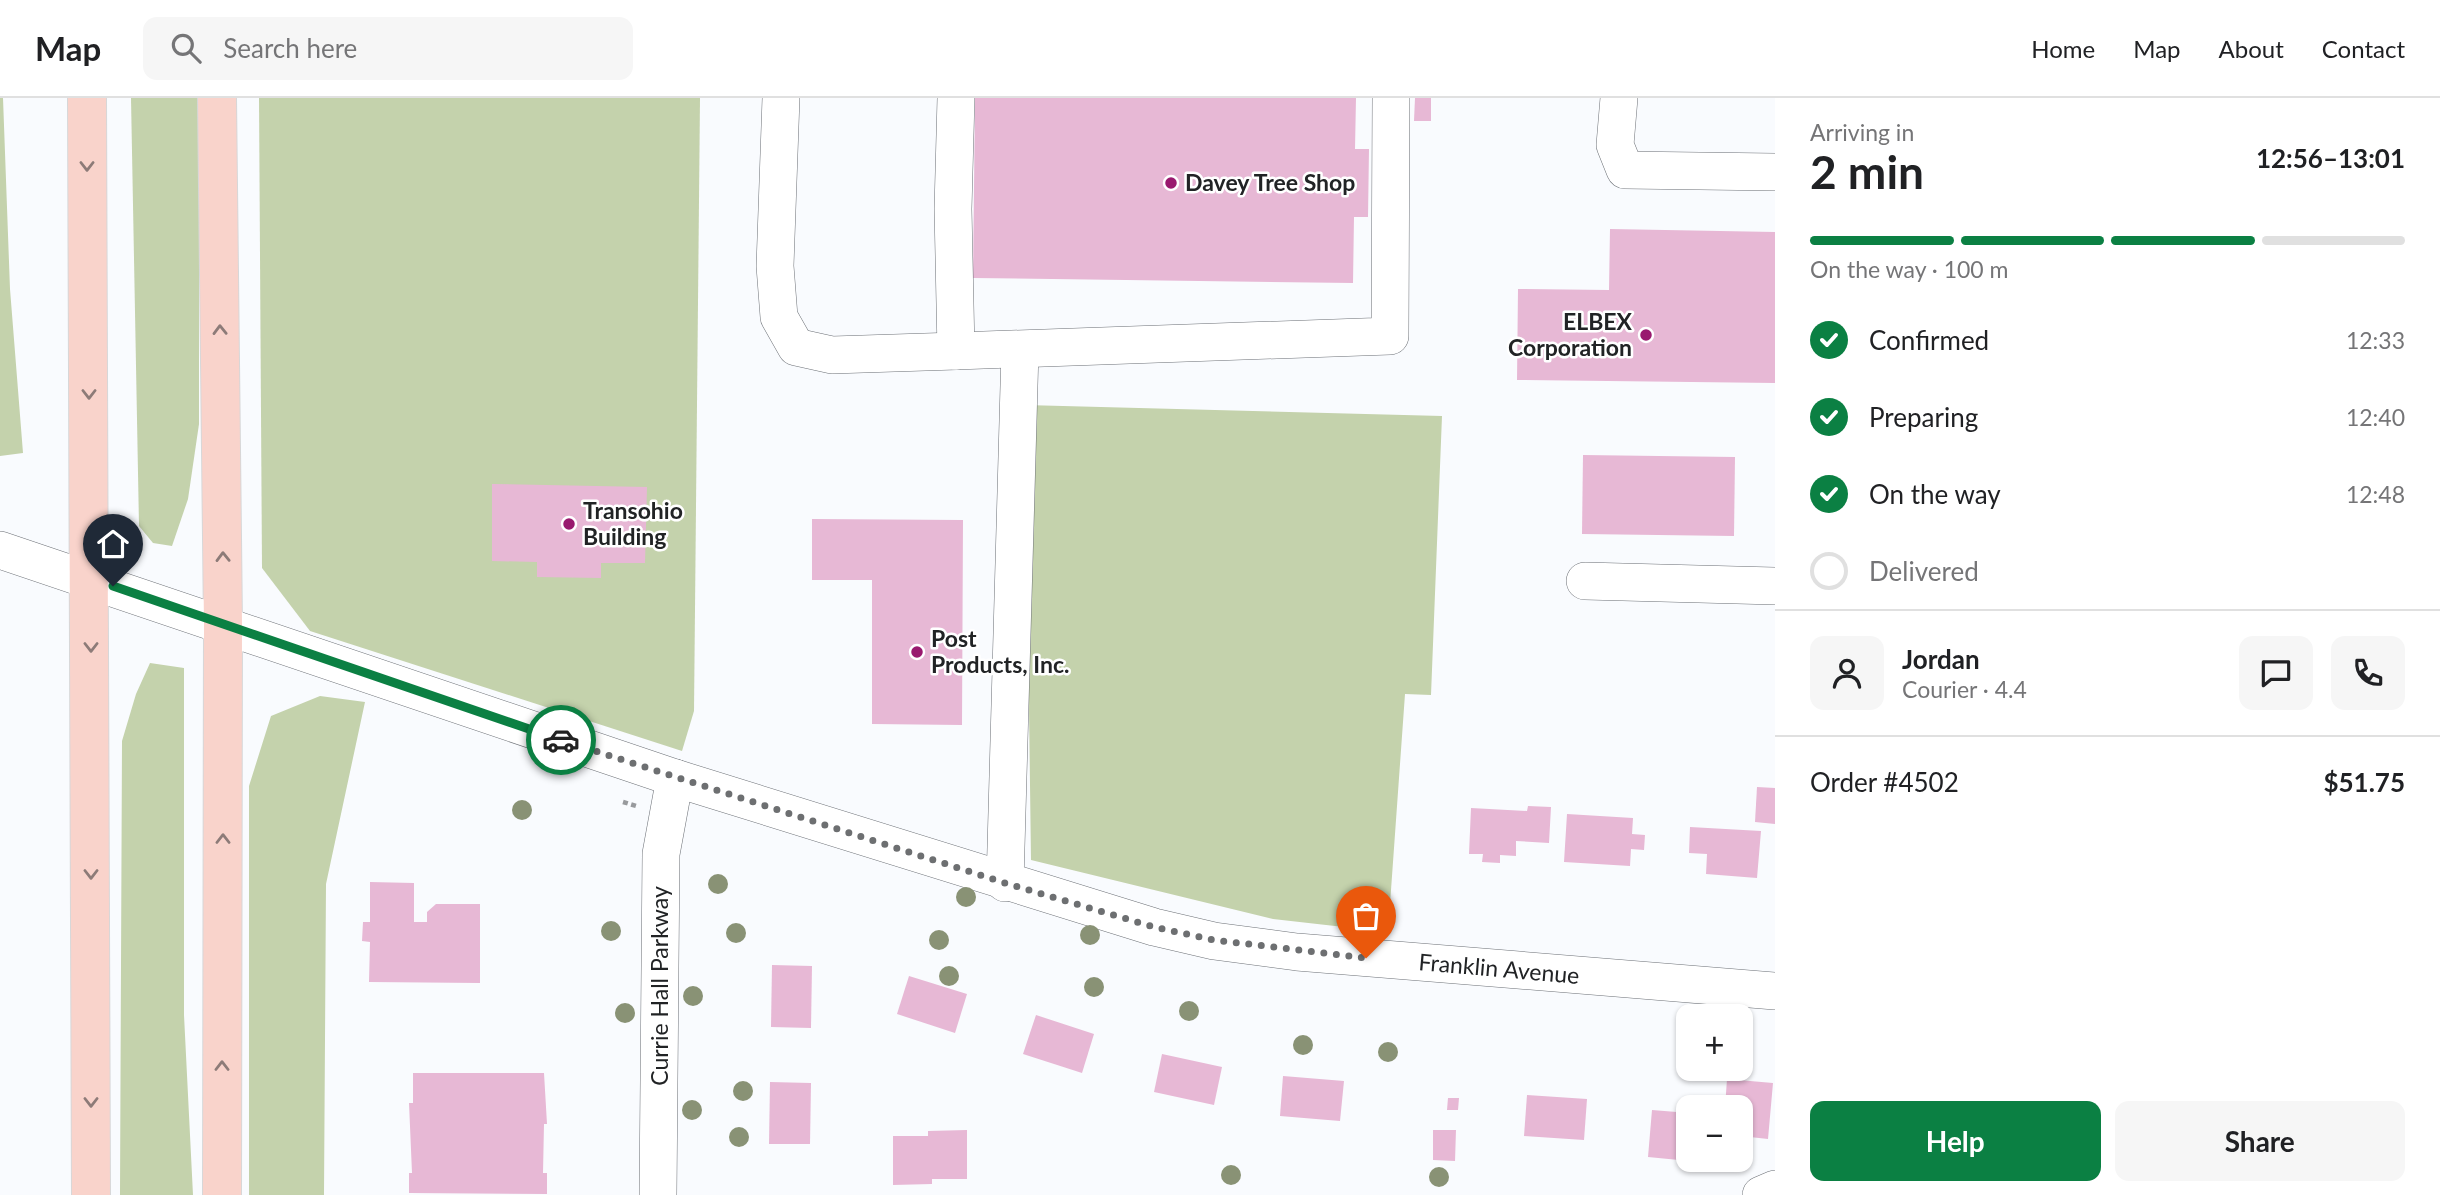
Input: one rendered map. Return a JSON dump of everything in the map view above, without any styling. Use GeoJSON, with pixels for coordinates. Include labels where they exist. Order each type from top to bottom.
{"type":"FeatureCollection","features":[{"type":"Feature","properties":{"kind":"main road"},"geometry":{"type":"LineString","coordinates":[[87,98],[91,578],[91,1195]]}},
{"type":"Feature","properties":{"kind":"main road"},"geometry":{"type":"LineString","coordinates":[[217,98],[223,625],[222,1195]]}},
{"type":"Feature","properties":{"kind":"street"},"geometry":{"type":"LineString","coordinates":[[781,98],[775,266],[779,317],[796,346],[832,355],[1390,336],[1391,98]]}},
{"type":"Feature","properties":{"kind":"street"},"geometry":{"type":"LineString","coordinates":[[956,98],[953,209],[956,351]]}},
{"type":"Feature","properties":{"kind":"street"},"geometry":{"type":"LineString","coordinates":[[1619,98],[1615,145],[1625,170],[1775,172]]}},
{"type":"Feature","properties":{"kind":"street"},"geometry":{"type":"LineString","coordinates":[[1005,883],[1020,350]]}},
{"type":"Feature","properties":{"kind":"street","name":"Franklin Avenue"},"geometry":{"type":"LineString","coordinates":[[0,550],[91,578],[675,778],[1005,883],[1144,924],[1214,940],[1297,952],[1775,991]]}},
{"type":"Feature","properties":{"kind":"street"},"geometry":{"type":"LineString","coordinates":[[1586,581],[1775,586]]}},
{"type":"Feature","properties":{"kind":"street","name":"Currie Hall Parkway"},"geometry":{"type":"LineString","coordinates":[[658,1195],[661,854],[675,778]]}},
{"type":"Feature","properties":{"kind":"street"},"geometry":{"type":"LineString","coordinates":[[1761,1195],[1775,1189]]}},
{"type":"Feature","properties":{"kind":"path"},"geometry":{"type":"LineString","coordinates":[[624,802],[636,806]]}},
{"type":"Feature","properties":{"kind":"green space"},"geometry":{"type":"Polygon","coordinates":[[[0,98],[3,98],[10,289],[23,453],[0,456],[0,98]]]}},
{"type":"Feature","properties":{"kind":"green space"},"geometry":{"type":"Polygon","coordinates":[[[131,98],[199,98],[199,424],[188,499],[172,546],[153,543],[139,526],[131,98]]]}},
{"type":"Feature","properties":{"kind":"green space"},"geometry":{"type":"Polygon","coordinates":[[[259,98],[700,98],[694,711],[682,751],[310,631],[262,568],[259,98]]]}},
{"type":"Feature","properties":{"kind":"green space"},"geometry":{"type":"Polygon","coordinates":[[[1025,405],[1442,416],[1431,695],[1405,694],[1388,932],[1273,919],[1031,860],[1025,405]]]}},
{"type":"Feature","properties":{"kind":"green space"},"geometry":{"type":"Polygon","coordinates":[[[150,663],[184,668],[184,1015],[193,1195],[120,1195],[122,741],[136,694],[150,663]]]}},
{"type":"Feature","properties":{"kind":"green space"},"geometry":{"type":"Polygon","coordinates":[[[320,696],[365,702],[326,884],[324,1195],[249,1195],[249,786],[271,716],[320,696]]]}},
{"type":"Feature","properties":{"kind":"building","name":"Davey Tree Shop"},"geometry":{"type":"Polygon","coordinates":[[[975,98],[1356,98],[1355,149],[1369,149],[1368,217],[1354,217],[1353,283],[973,278],[975,98]]]}},
{"type":"Feature","properties":{"kind":"building"},"geometry":{"type":"Polygon","coordinates":[[[1415,98],[1431,98],[1431,121],[1414,121],[1415,98]]]}},
{"type":"Feature","properties":{"kind":"building","name":"ELBEX Corporation"},"geometry":{"type":"Polygon","coordinates":[[[1610,229],[1775,232],[1775,383],[1517,380],[1518,289],[1609,290],[1610,229]]]}},
{"type":"Feature","properties":{"kind":"building"},"geometry":{"type":"Polygon","coordinates":[[[1583,455],[1735,457],[1734,536],[1582,534],[1583,455]]]}},
{"type":"Feature","properties":{"kind":"building","name":"Transohio Building"},"geometry":{"type":"Polygon","coordinates":[[[492,484],[647,487],[645,563],[601,563],[601,578],[537,577],[537,562],[492,561],[492,484]]]}},
{"type":"Feature","properties":{"kind":"building","name":"Post Products, Inc."},"geometry":{"type":"Polygon","coordinates":[[[812,519],[963,520],[962,725],[872,724],[872,580],[812,580],[812,519]]]}},
{"type":"Feature","properties":{"kind":"building"},"geometry":{"type":"Polygon","coordinates":[[[1757,787],[1775,788],[1775,824],[1755,822],[1757,787]]]}},
{"type":"Feature","properties":{"kind":"building"},"geometry":{"type":"Polygon","coordinates":[[[1528,806],[1551,807],[1549,843],[1516,841],[1516,856],[1500,855],[1500,863],[1482,862],[1483,854],[1469,854],[1471,808],[1527,811],[1528,806]]]}},
{"type":"Feature","properties":{"kind":"building"},"geometry":{"type":"Polygon","coordinates":[[[1567,814],[1633,818],[1632,834],[1645,835],[1644,850],[1631,849],[1630,866],[1564,862],[1567,814]]]}},
{"type":"Feature","properties":{"kind":"building"},"geometry":{"type":"Polygon","coordinates":[[[1690,827],[1761,831],[1757,878],[1706,874],[1707,854],[1689,853],[1690,827]]]}},
{"type":"Feature","properties":{"kind":"building"},"geometry":{"type":"Polygon","coordinates":[[[370,882],[414,883],[414,922],[427,922],[427,912],[436,904],[480,904],[480,983],[369,982],[370,942],[362,941],[363,922],[370,922],[370,882]]]}},
{"type":"Feature","properties":{"kind":"building"},"geometry":{"type":"Polygon","coordinates":[[[772,965],[812,966],[811,1028],[771,1027],[772,965]]]}},
{"type":"Feature","properties":{"kind":"building"},"geometry":{"type":"Polygon","coordinates":[[[909,976],[967,994],[955,1033],[897,1014],[909,976]]]}},
{"type":"Feature","properties":{"kind":"building"},"geometry":{"type":"Polygon","coordinates":[[[1036,1015],[1094,1034],[1082,1073],[1023,1054],[1036,1015]]]}},
{"type":"Feature","properties":{"kind":"building"},"geometry":{"type":"Polygon","coordinates":[[[1162,1054],[1222,1067],[1214,1105],[1154,1092],[1162,1054]]]}},
{"type":"Feature","properties":{"kind":"building"},"geometry":{"type":"Polygon","coordinates":[[[413,1073],[544,1073],[547,1124],[544,1124],[543,1173],[547,1173],[547,1194],[409,1193],[409,1173],[412,1173],[409,1103],[413,1103],[413,1073]]]}},
{"type":"Feature","properties":{"kind":"building"},"geometry":{"type":"Polygon","coordinates":[[[1283,1076],[1344,1081],[1340,1121],[1280,1116],[1283,1076]]]}},
{"type":"Feature","properties":{"kind":"building"},"geometry":{"type":"Polygon","coordinates":[[[1727,1081],[1773,1083],[1768,1139],[1753,1137],[1753,1095],[1726,1095],[1727,1081]]]}},
{"type":"Feature","properties":{"kind":"building"},"geometry":{"type":"Polygon","coordinates":[[[770,1082],[811,1083],[810,1144],[769,1144],[770,1082]]]}},
{"type":"Feature","properties":{"kind":"building"},"geometry":{"type":"Polygon","coordinates":[[[1527,1095],[1587,1099],[1584,1140],[1524,1136],[1527,1095]]]}},
{"type":"Feature","properties":{"kind":"building"},"geometry":{"type":"Polygon","coordinates":[[[1448,1098],[1459,1098],[1458,1110],[1447,1110],[1448,1098]]]}},
{"type":"Feature","properties":{"kind":"building"},"geometry":{"type":"Polygon","coordinates":[[[1652,1110],[1676,1112],[1676,1160],[1648,1157],[1652,1110]]]}},
{"type":"Feature","properties":{"kind":"building"},"geometry":{"type":"Polygon","coordinates":[[[967,1130],[967,1179],[932,1179],[932,1184],[893,1185],[893,1136],[928,1136],[928,1131],[967,1130]]]}},
{"type":"Feature","properties":{"kind":"building"},"geometry":{"type":"Polygon","coordinates":[[[1433,1130],[1456,1130],[1455,1161],[1433,1160],[1433,1130]]]}},
{"type":"Feature","properties":{"kind":"way so far"},"geometry":{"type":"LineString","coordinates":[[561,740],[1005,883],[1154,927],[1214,940],[1297,952],[1366,958]]}},
{"type":"Feature","properties":{"kind":"place","name":"Davey Tree Shop"},"geometry":{"type":"Point","coordinates":[1171,183]}},
{"type":"Feature","properties":{"kind":"place","name":"ELBEX Corporation"},"geometry":{"type":"Point","coordinates":[1646,335]}},
{"type":"Feature","properties":{"kind":"place","name":"Transohio Building"},"geometry":{"type":"Point","coordinates":[569,524]}},
{"type":"Feature","properties":{"kind":"place","name":"Post Products, Inc."},"geometry":{"type":"Point","coordinates":[917,652]}},
{"type":"Feature","properties":{"kind":"route"},"geometry":{"type":"LineString","coordinates":[[113,586],[561,740]]}}]}
